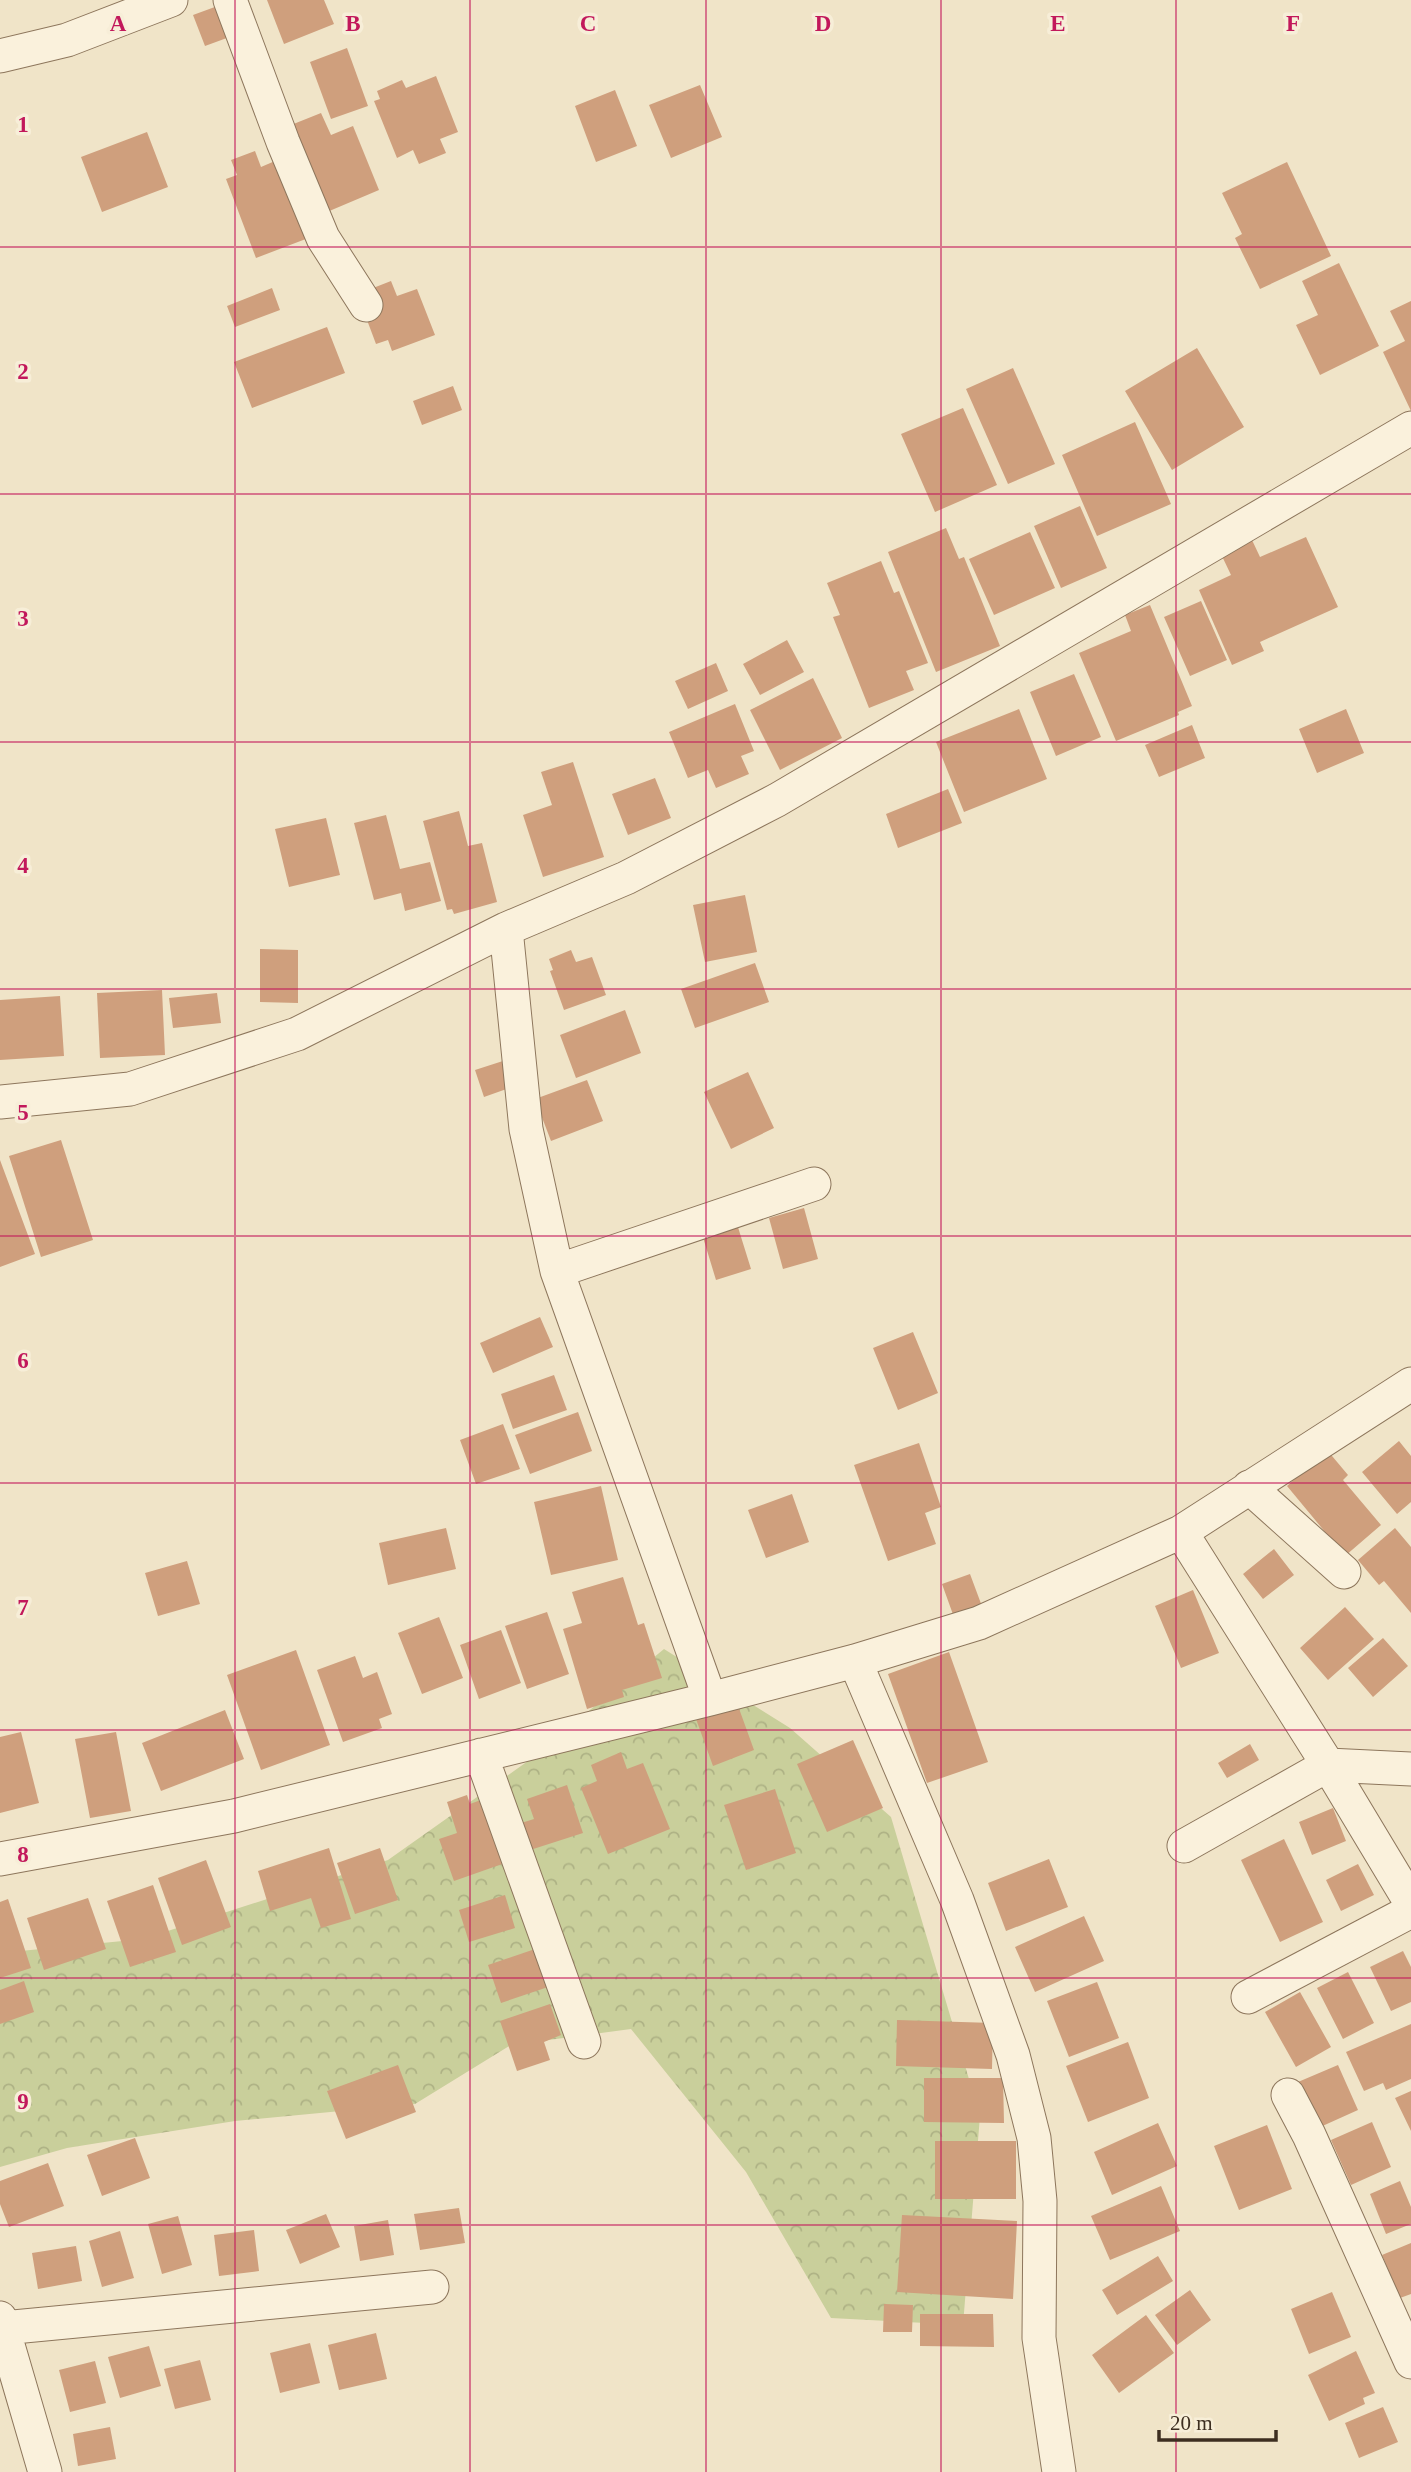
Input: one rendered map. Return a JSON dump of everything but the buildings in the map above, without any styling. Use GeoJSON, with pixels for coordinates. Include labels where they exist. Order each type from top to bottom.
{"type":"FeatureCollection","features":[{"type":"Feature","properties":{"kind":"street"},"geometry":{"type":"LineString","coordinates":[[0,56],[67,40],[171,0]]}},
{"type":"Feature","properties":{"kind":"street"},"geometry":{"type":"LineString","coordinates":[[230,0],[283,142],[323,238],[366,305]]}},
{"type":"Feature","properties":{"kind":"street"},"geometry":{"type":"LineString","coordinates":[[0,1102],[130,1090],[297,1034],[506,929],[626,877],[777,800],[1411,428]]}},
{"type":"Feature","properties":{"kind":"street"},"geometry":{"type":"LineString","coordinates":[[506,929],[526,1129],[557,1271],[710,1699]]}},
{"type":"Feature","properties":{"kind":"street"},"geometry":{"type":"LineString","coordinates":[[557,1271],[814,1184]]}},
{"type":"Feature","properties":{"kind":"street"},"geometry":{"type":"LineString","coordinates":[[0,1859],[234,1815],[710,1699],[855,1661],[979,1623],[1181,1532],[1411,1384]]}},
{"type":"Feature","properties":{"kind":"street"},"geometry":{"type":"LineString","coordinates":[[1249,1487],[1344,1572]]}},
{"type":"Feature","properties":{"kind":"street"},"geometry":{"type":"LineString","coordinates":[[1181,1532],[1328,1765],[1411,1903]]}},
{"type":"Feature","properties":{"kind":"street"},"geometry":{"type":"LineString","coordinates":[[855,1661],[957,1900],[1013,2054],[1035,2150],[1040,2200],[1039,2338],[1059,2472]]}},
{"type":"Feature","properties":{"kind":"street"},"geometry":{"type":"LineString","coordinates":[[481,1755],[584,2042]]}},
{"type":"Feature","properties":{"kind":"street"},"geometry":{"type":"LineString","coordinates":[[1184,1846],[1328,1765],[1411,1769]]}},
{"type":"Feature","properties":{"kind":"street"},"geometry":{"type":"LineString","coordinates":[[1248,1997],[1411,1912]]}},
{"type":"Feature","properties":{"kind":"street"},"geometry":{"type":"LineString","coordinates":[[1288,2095],[1309,2135],[1411,2362]]}},
{"type":"Feature","properties":{"kind":"street"},"geometry":{"type":"LineString","coordinates":[[45,2472],[2,2323],[432,2287]]}},
{"type":"Feature","properties":{"kind":"green space"},"geometry":{"type":"Polygon","coordinates":[[[664,1649],[790,1728],[891,1817],[980,2116],[963,2325],[831,2318],[746,2172],[631,2029],[511,2045],[415,2104],[235,2121],[67,2148],[0,2167],[0,1953],[143,1939],[388,1860],[528,1761],[664,1649]]]}}]}
